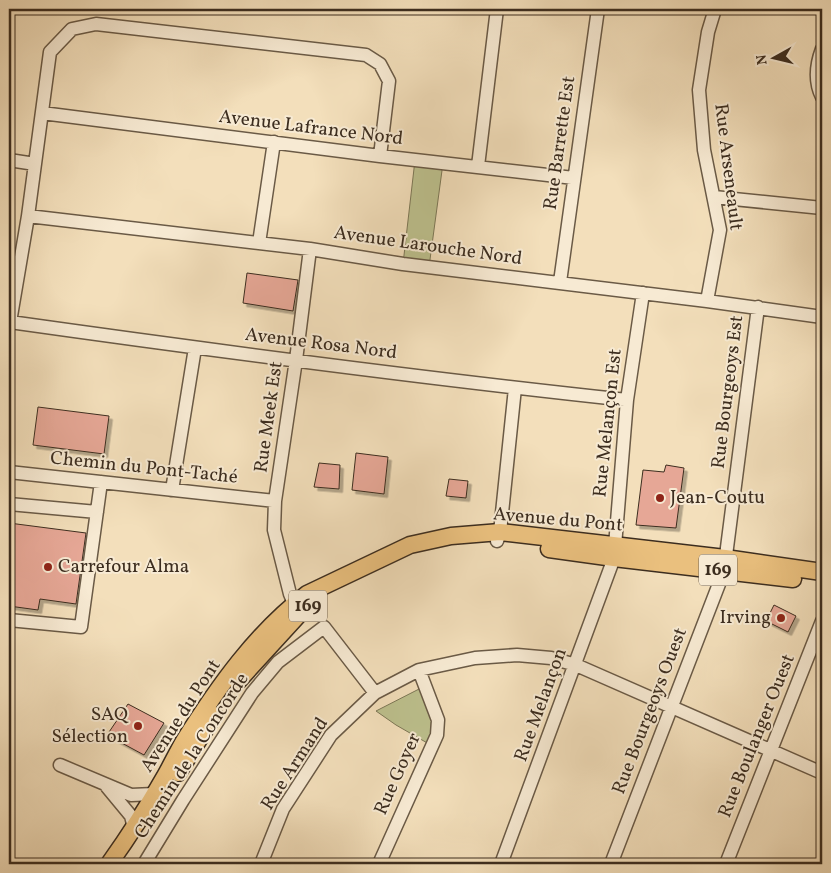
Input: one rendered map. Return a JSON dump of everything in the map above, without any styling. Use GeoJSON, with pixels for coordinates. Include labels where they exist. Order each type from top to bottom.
{"type":"FeatureCollection","features":[{"type":"Feature","properties":{"kind":"main road","name":"Avenue du Pont"},"geometry":{"type":"LineString","coordinates":[[109,864],[134,828],[183,742],[220,687],[259,637],[296,609],[312,603],[346,583],[407,558],[498,536],[614,552],[822,572]]}},
{"type":"Feature","properties":{"kind":"main road","name":"Avenue du Pont"},"geometry":{"type":"LineString","coordinates":[[724,564],[822,582]]}},
{"type":"Feature","properties":{"kind":"main road","name":"Avenue du Pont"},"geometry":{"type":"LineString","coordinates":[[123,864],[139,842],[168,789],[227,695],[296,609]]}},
{"type":"Feature","properties":{"kind":"street"},"geometry":{"type":"LineString","coordinates":[[478,166],[497,9]]}},
{"type":"Feature","properties":{"kind":"street","name":"Rue Barrette Est"},"geometry":{"type":"LineString","coordinates":[[560,282],[598,9]]}},
{"type":"Feature","properties":{"kind":"street","name":"Rue Arseneault"},"geometry":{"type":"LineString","coordinates":[[707,301],[720,230],[704,150],[700,90],[708,32],[715,9]]}},
{"type":"Feature","properties":{"kind":"street"},"geometry":{"type":"LineString","coordinates":[[10,322],[28,216],[50,52],[72,29],[96,24],[366,55],[380,64],[389,82],[380,156]]}},
{"type":"Feature","properties":{"kind":"street"},"geometry":{"type":"LineString","coordinates":[[822,49],[818,59],[816,80],[822,97]]}},
{"type":"Feature","properties":{"kind":"street","name":"Avenue Lafrance Nord"},"geometry":{"type":"LineString","coordinates":[[42,113],[380,156],[574,178]]}},
{"type":"Feature","properties":{"kind":"street"},"geometry":{"type":"LineString","coordinates":[[259,243],[274,142]]}},
{"type":"Feature","properties":{"kind":"street"},"geometry":{"type":"LineString","coordinates":[[9,160],[35,164]]}},
{"type":"Feature","properties":{"kind":"street"},"geometry":{"type":"LineString","coordinates":[[714,196],[822,208]]}},
{"type":"Feature","properties":{"kind":"street","name":"Avenue Larouche Nord"},"geometry":{"type":"LineString","coordinates":[[28,216],[310,249],[403,264],[822,316]]}},
{"type":"Feature","properties":{"kind":"street","name":"Rue Meek Est"},"geometry":{"type":"LineString","coordinates":[[296,609],[290,594],[274,530],[275,501],[310,249]]}},
{"type":"Feature","properties":{"kind":"street","name":"Rue Melançon Est"},"geometry":{"type":"LineString","coordinates":[[614,552],[627,400],[643,293]]}},
{"type":"Feature","properties":{"kind":"street","name":"Rue Bourgeoys Est"},"geometry":{"type":"LineString","coordinates":[[724,564],[758,307]]}},
{"type":"Feature","properties":{"kind":"street","name":"Avenue Rosa Nord"},"geometry":{"type":"LineString","coordinates":[[10,322],[194,348],[627,400]]}},
{"type":"Feature","properties":{"kind":"street"},"geometry":{"type":"LineString","coordinates":[[172,490],[194,348]]}},
{"type":"Feature","properties":{"kind":"street"},"geometry":{"type":"LineString","coordinates":[[498,536],[516,388]]}},
{"type":"Feature","properties":{"kind":"street","name":"Chemin du Pont-Taché"},"geometry":{"type":"LineString","coordinates":[[9,472],[275,501]]}},
{"type":"Feature","properties":{"kind":"street"},"geometry":{"type":"LineString","coordinates":[[9,620],[81,627],[101,482]]}},
{"type":"Feature","properties":{"kind":"street"},"geometry":{"type":"LineString","coordinates":[[9,504],[97,512]]}},
{"type":"Feature","properties":{"kind":"street","name":"Rue Melançon"},"geometry":{"type":"LineString","coordinates":[[501,864],[576,665],[614,552]]}},
{"type":"Feature","properties":{"kind":"street","name":"Rue Bourgeoys Ouest"},"geometry":{"type":"LineString","coordinates":[[611,864],[724,564]]}},
{"type":"Feature","properties":{"kind":"street","name":"Rue Boulanger Ouest"},"geometry":{"type":"LineString","coordinates":[[726,864],[822,622]]}},
{"type":"Feature","properties":{"kind":"street","name":"Chemin de la Concorde"},"geometry":{"type":"LineString","coordinates":[[144,864],[182,800],[252,693],[278,662],[324,627],[375,693]]}},
{"type":"Feature","properties":{"kind":"street","name":"Rue Armand"},"geometry":{"type":"LineString","coordinates":[[260,864],[283,809],[331,735],[375,693],[419,670],[475,658],[517,656],[551,658],[576,665],[822,773]]}},
{"type":"Feature","properties":{"kind":"street","name":"Rue Goyer"},"geometry":{"type":"LineString","coordinates":[[379,864],[437,734],[438,720],[419,670]]}},
{"type":"Feature","properties":{"kind":"street"},"geometry":{"type":"LineString","coordinates":[[60,765],[131,795],[154,794]]}},
{"type":"Feature","properties":{"kind":"street"},"geometry":{"type":"LineString","coordinates":[[104,783],[132,816],[134,828]]}},
{"type":"Feature","properties":{"kind":"green space"},"geometry":{"type":"Polygon","coordinates":[[[415,160],[443,163],[429,267],[403,264],[415,160]]]}},
{"type":"Feature","properties":{"kind":"green space"},"geometry":{"type":"Polygon","coordinates":[[[421,688],[436,726],[429,744],[376,711],[421,688]]]}},
{"type":"Feature","properties":{"kind":"building"},"geometry":{"type":"Polygon","coordinates":[[[247,273],[298,280],[293,311],[243,303],[247,273]]]}},
{"type":"Feature","properties":{"kind":"building"},"geometry":{"type":"Polygon","coordinates":[[[38,407],[109,416],[104,454],[33,445],[38,407]]]}},
{"type":"Feature","properties":{"kind":"building"},"geometry":{"type":"Polygon","coordinates":[[[356,453],[388,457],[384,494],[352,490],[356,453]]]}},
{"type":"Feature","properties":{"kind":"building"},"geometry":{"type":"Polygon","coordinates":[[[319,463],[340,465],[339,489],[314,487],[319,463]]]}},
{"type":"Feature","properties":{"kind":"building","name":"Jean-Coutu"},"geometry":{"type":"Polygon","coordinates":[[[666,465],[684,468],[676,528],[636,525],[643,470],[664,472],[666,465]]]}},
{"type":"Feature","properties":{"kind":"building"},"geometry":{"type":"Polygon","coordinates":[[[449,479],[468,481],[466,498],[446,496],[449,479]]]}},
{"type":"Feature","properties":{"kind":"building","name":"Carrefour Alma"},"geometry":{"type":"Polygon","coordinates":[[[9,523],[86,533],[76,604],[40,599],[38,610],[9,606],[9,523]]]}},
{"type":"Feature","properties":{"kind":"building","name":"Irving"},"geometry":{"type":"Polygon","coordinates":[[[774,605],[796,616],[788,632],[766,621],[774,605]]]}},
{"type":"Feature","properties":{"kind":"building"},"geometry":{"type":"Polygon","coordinates":[[[128,704],[164,723],[144,755],[107,735],[128,704]]]}},
{"type":"Feature","properties":{"kind":"place","name":"Jean-Coutu"},"geometry":{"type":"Point","coordinates":[660,498]}},
{"type":"Feature","properties":{"kind":"place","name":"Carrefour Alma"},"geometry":{"type":"Point","coordinates":[48,567]}},
{"type":"Feature","properties":{"kind":"place","name":"Irving"},"geometry":{"type":"Point","coordinates":[781,618]}},
{"type":"Feature","properties":{"kind":"place","name":"SAQ Sélection"},"geometry":{"type":"Point","coordinates":[138,726]}}]}
